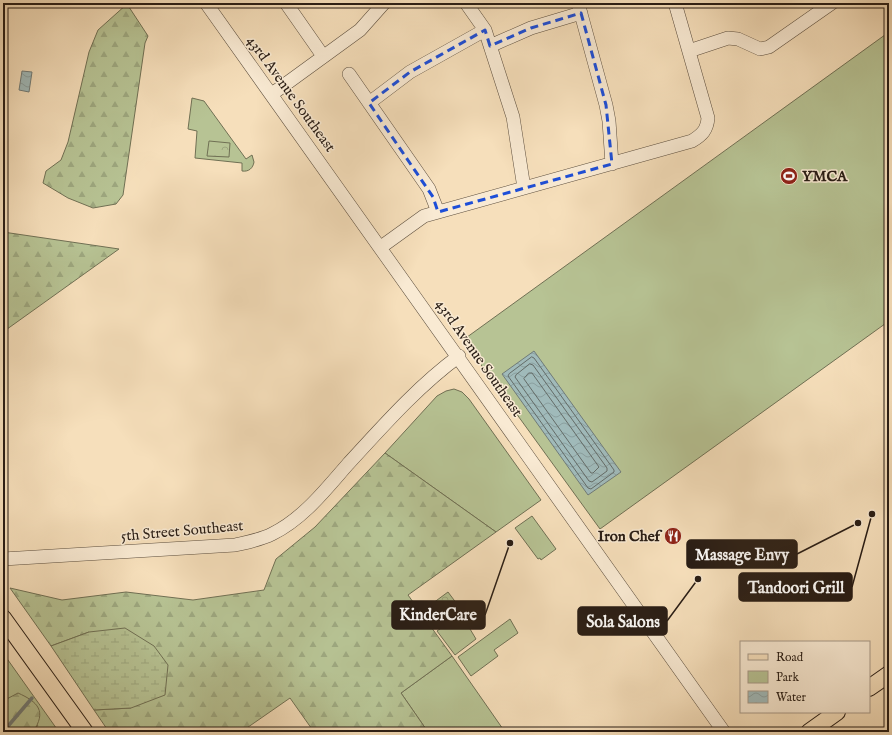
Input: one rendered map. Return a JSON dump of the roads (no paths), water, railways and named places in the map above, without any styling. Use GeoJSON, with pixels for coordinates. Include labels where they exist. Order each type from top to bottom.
{"type":"FeatureCollection","features":[{"type":"Feature","properties":{"kind":"main road"},"geometry":{"type":"LineString","coordinates":[[3,618],[85,732]]}},
{"type":"Feature","properties":{"kind":"main road"},"geometry":{"type":"LineString","coordinates":[[870,687],[889,674]]}},
{"type":"Feature","properties":{"kind":"main road"},"geometry":{"type":"LineString","coordinates":[[809,732],[836,713]]}},
{"type":"Feature","properties":{"kind":"street","name":"43rd Avenue Southeast"},"geometry":{"type":"LineString","coordinates":[[206,3],[459,356],[724,732]]}},
{"type":"Feature","properties":{"kind":"street"},"geometry":{"type":"LineString","coordinates":[[286,3],[323,56]]}},
{"type":"Feature","properties":{"kind":"street"},"geometry":{"type":"LineString","coordinates":[[272,94],[360,30],[384,3]]}},
{"type":"Feature","properties":{"kind":"street"},"geometry":{"type":"LineString","coordinates":[[466,3],[485,30],[513,117],[524,188]]}},
{"type":"Feature","properties":{"kind":"street"},"geometry":{"type":"LineString","coordinates":[[380,247],[424,216],[692,141],[704,133],[707,127],[708,118],[675,3]]}},
{"type":"Feature","properties":{"kind":"street"},"geometry":{"type":"LineString","coordinates":[[689,50],[728,38],[738,39],[760,50],[769,47],[832,3]]}},
{"type":"Feature","properties":{"kind":"street"},"geometry":{"type":"LineString","coordinates":[[490,46],[580,8],[607,110],[612,164]]}},
{"type":"Feature","properties":{"kind":"street"},"geometry":{"type":"LineString","coordinates":[[369,103],[410,72],[485,30]]}},
{"type":"Feature","properties":{"kind":"street"},"geometry":{"type":"LineString","coordinates":[[349,74],[429,189],[438,212]]}},
{"type":"Feature","properties":{"kind":"street","name":"5th Street Southeast"},"geometry":{"type":"LineString","coordinates":[[3,559],[235,545],[256,541],[273,533],[304,511],[396,412],[423,385],[459,356]]}},
{"type":"Feature","properties":{"kind":"water"},"geometry":{"type":"Polygon","coordinates":[[[22,71],[32,72],[29,92],[19,90],[22,71]]]}},
{"type":"Feature","properties":{"kind":"water"},"geometry":{"type":"Polygon","coordinates":[[[534,351],[621,472],[588,495],[502,374],[534,351]]]}},
{"type":"Feature","properties":{"kind":"waterway"},"geometry":{"type":"LineString","coordinates":[[3,732],[32,698]]}},
{"type":"Feature","properties":{"kind":"place","name":"YMCA"},"geometry":{"type":"Point","coordinates":[789,176]}},
{"type":"Feature","properties":{"kind":"place","name":"Tandoori Grill"},"geometry":{"type":"Point","coordinates":[872,514]}},
{"type":"Feature","properties":{"kind":"place","name":"Massage Envy"},"geometry":{"type":"Point","coordinates":[858,523]}},
{"type":"Feature","properties":{"kind":"place","name":"Iron Chef"},"geometry":{"type":"Point","coordinates":[673,536]}},
{"type":"Feature","properties":{"kind":"place","name":"KinderCare"},"geometry":{"type":"Point","coordinates":[510,543]}},
{"type":"Feature","properties":{"kind":"place","name":"Sola Salons"},"geometry":{"type":"Point","coordinates":[698,579]}}]}
